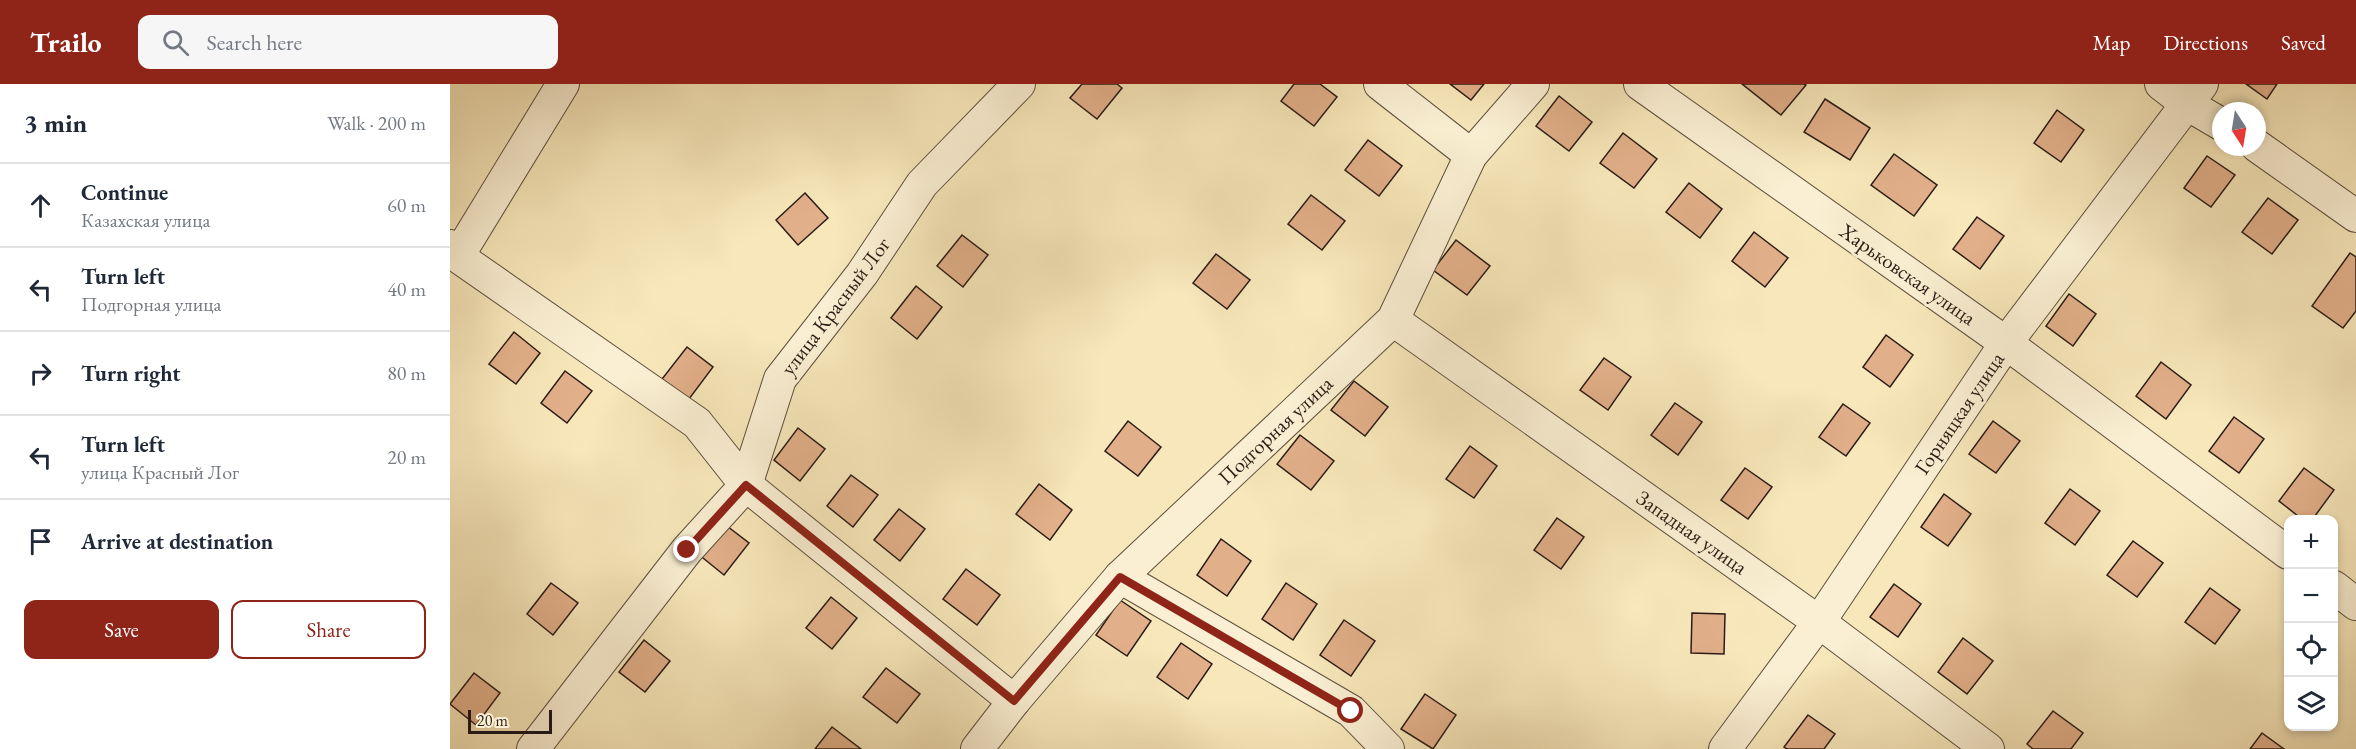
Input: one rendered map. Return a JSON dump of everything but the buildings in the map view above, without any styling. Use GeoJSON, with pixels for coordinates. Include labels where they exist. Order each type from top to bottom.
{"type":"FeatureCollection","features":[{"type":"Feature","properties":{"kind":"street"},"geometry":{"type":"LineString","coordinates":[[563,84],[453,251],[697,423],[746,485],[1014,701]]}},
{"type":"Feature","properties":{"kind":"street","name":"улица Красный Лог"},"geometry":{"type":"LineString","coordinates":[[534,749],[687,550],[746,485],[780,379],[862,274],[922,184],[1019,84]]}},
{"type":"Feature","properties":{"kind":"street"},"geometry":{"type":"LineString","coordinates":[[1380,84],[1471,155]]}},
{"type":"Feature","properties":{"kind":"street","name":"Подгорная улица"},"geometry":{"type":"LineString","coordinates":[[977,749],[1014,701],[1120,577],[1393,320],[1471,155],[1533,84]]}},
{"type":"Feature","properties":{"kind":"street","name":"Харьковская улица"},"geometry":{"type":"LineString","coordinates":[[1640,84],[2006,343],[2284,550]]}},
{"type":"Feature","properties":{"kind":"street"},"geometry":{"type":"LineString","coordinates":[[2161,84],[2195,94],[2212,114]]}},
{"type":"Feature","properties":{"kind":"street","name":"Горняцкая улица"},"geometry":{"type":"LineString","coordinates":[[1725,749],[1819,622],[2006,343],[2195,94]]}},
{"type":"Feature","properties":{"kind":"street"},"geometry":{"type":"LineString","coordinates":[[2266,152],[2356,216]]}},
{"type":"Feature","properties":{"kind":"street","name":"Западная улица"},"geometry":{"type":"LineString","coordinates":[[1393,320],[1819,622],[1988,749]]}},
{"type":"Feature","properties":{"kind":"street"},"geometry":{"type":"LineString","coordinates":[[1120,577],[1351,711],[1388,749]]}},
{"type":"Feature","properties":{"kind":"street"},"geometry":{"type":"LineString","coordinates":[[2338,590],[2356,604]]}},
{"type":"Feature","properties":{"kind":"route"},"geometry":{"type":"LineString","coordinates":[[687,550],[746,485],[1014,701],[1120,577],[1351,711]]}}]}
